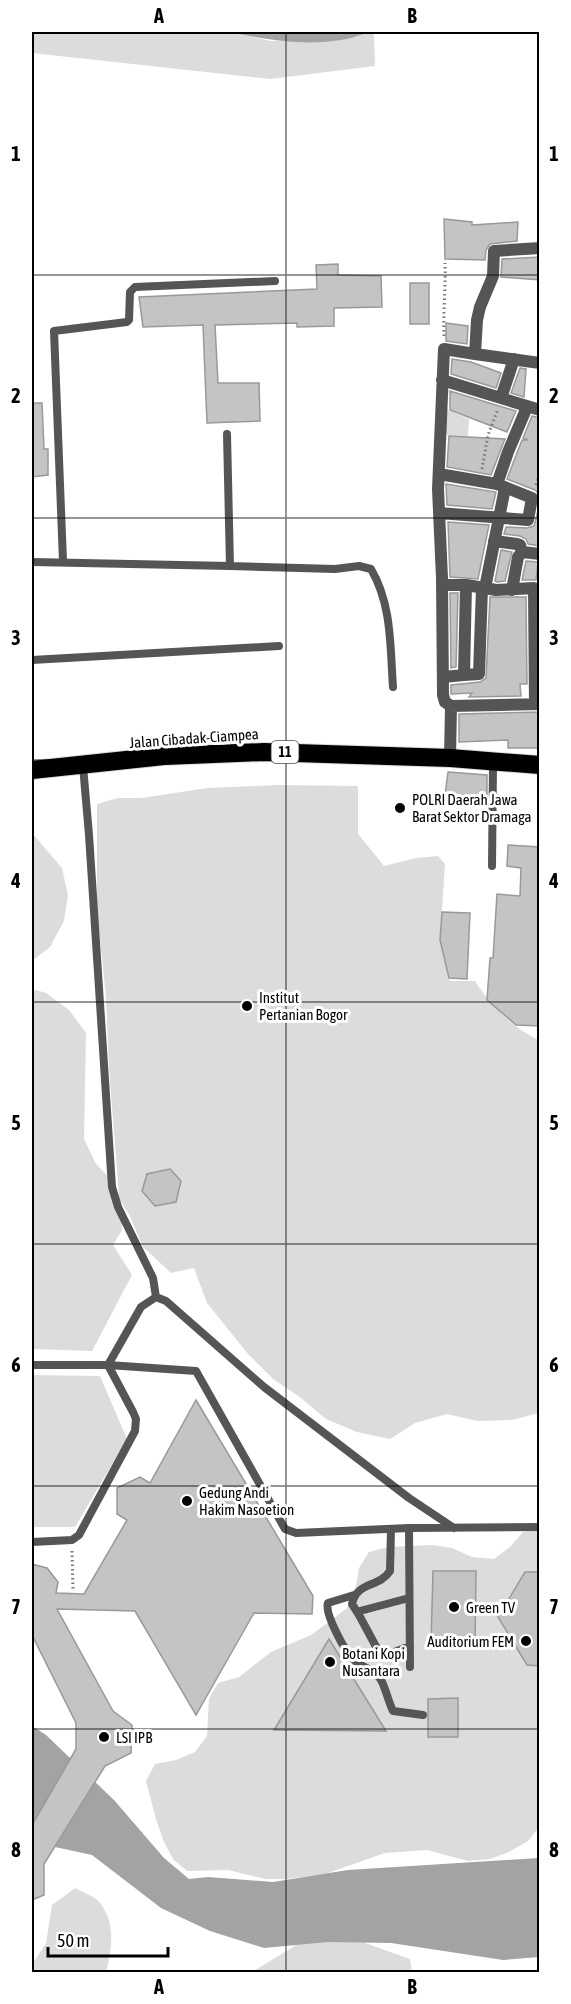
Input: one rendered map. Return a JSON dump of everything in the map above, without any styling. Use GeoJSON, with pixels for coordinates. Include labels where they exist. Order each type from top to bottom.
{"type":"FeatureCollection","features":[{"type":"Feature","properties":{"kind":"highway","name":"Jalan Cibadak-Ciampea"},"geometry":{"type":"LineString","coordinates":[[32,771],[164,756],[264,752],[450,758],[540,765]]}},
{"type":"Feature","properties":{"kind":"street"},"geometry":{"type":"LineString","coordinates":[[476,354],[477,320],[493,276],[494,251],[540,248]]}},
{"type":"Feature","properties":{"kind":"street"},"geometry":{"type":"LineString","coordinates":[[442,585],[512,590],[534,588],[537,593],[537,704],[451,706],[445,702],[443,695],[439,474],[444,350],[540,363]]}},
{"type":"Feature","properties":{"kind":"street"},"geometry":{"type":"LineString","coordinates":[[503,396],[514,359]]}},
{"type":"Feature","properties":{"kind":"street"},"geometry":{"type":"LineString","coordinates":[[442,380],[503,396],[540,410]]}},
{"type":"Feature","properties":{"kind":"street"},"geometry":{"type":"LineString","coordinates":[[443,677],[479,674],[484,588],[499,516],[501,486],[527,406]]}},
{"type":"Feature","properties":{"kind":"street"},"geometry":{"type":"LineString","coordinates":[[439,474],[501,486],[532,498],[535,510],[528,520],[439,513]]}},
{"type":"Feature","properties":{"kind":"street"},"geometry":{"type":"LineString","coordinates":[[494,541],[520,545],[522,552]]}},
{"type":"Feature","properties":{"kind":"street"},"geometry":{"type":"LineString","coordinates":[[522,552],[540,554]]}},
{"type":"Feature","properties":{"kind":"street"},"geometry":{"type":"LineString","coordinates":[[512,590],[518,557],[522,552]]}},
{"type":"Feature","properties":{"kind":"street"},"geometry":{"type":"LineString","coordinates":[[464,675],[466,585]]}},
{"type":"Feature","properties":{"kind":"street"},"geometry":{"type":"LineString","coordinates":[[450,758],[451,706]]}},
{"type":"Feature","properties":{"kind":"lane"},"geometry":{"type":"LineString","coordinates":[[63,561],[54,331],[127,322],[130,292],[135,287],[276,281]]}},
{"type":"Feature","properties":{"kind":"lane"},"geometry":{"type":"LineString","coordinates":[[227,434],[230,566]]}},
{"type":"Feature","properties":{"kind":"lane"},"geometry":{"type":"LineString","coordinates":[[32,562],[335,569],[359,566],[371,569],[384,596],[387,609],[393,687]]}},
{"type":"Feature","properties":{"kind":"lane"},"geometry":{"type":"LineString","coordinates":[[32,660],[279,646]]}},
{"type":"Feature","properties":{"kind":"lane"},"geometry":{"type":"LineString","coordinates":[[492,866],[493,761]]}},
{"type":"Feature","properties":{"kind":"lane"},"geometry":{"type":"LineString","coordinates":[[82,766],[89,835],[112,1187],[118,1207],[153,1278],[156,1297]]}},
{"type":"Feature","properties":{"kind":"lane"},"geometry":{"type":"LineString","coordinates":[[108,1365],[141,1307],[156,1297]]}},
{"type":"Feature","properties":{"kind":"lane"},"geometry":{"type":"LineString","coordinates":[[156,1297],[174,1307],[273,1394],[409,1498],[455,1528]]}},
{"type":"Feature","properties":{"kind":"lane"},"geometry":{"type":"LineString","coordinates":[[32,1365],[108,1365],[196,1371],[285,1528],[296,1533],[409,1528],[540,1527]]}},
{"type":"Feature","properties":{"kind":"lane"},"geometry":{"type":"LineString","coordinates":[[32,1542],[72,1540],[79,1535],[135,1431],[136,1419],[108,1365]]}},
{"type":"Feature","properties":{"kind":"lane"},"geometry":{"type":"LineString","coordinates":[[409,1528],[410,1667]]}},
{"type":"Feature","properties":{"kind":"lane"},"geometry":{"type":"LineString","coordinates":[[391,1529],[390,1571],[386,1577],[360,1589],[354,1595],[328,1604],[326,1609],[329,1619],[354,1661],[367,1667],[381,1678],[393,1711],[423,1714]]}},
{"type":"Feature","properties":{"kind":"lane"},"geometry":{"type":"LineString","coordinates":[[354,1595],[352,1604],[380,1654],[384,1656],[410,1646]]}},
{"type":"Feature","properties":{"kind":"lane"},"geometry":{"type":"LineString","coordinates":[[359,1615],[360,1611],[410,1599]]}},
{"type":"Feature","properties":{"kind":"path"},"geometry":{"type":"LineString","coordinates":[[444,350],[445,263]]}},
{"type":"Feature","properties":{"kind":"path"},"geometry":{"type":"LineString","coordinates":[[480,481],[488,435],[503,396]]}},
{"type":"Feature","properties":{"kind":"path"},"geometry":{"type":"LineString","coordinates":[[72,1540],[73,1590]]}},
{"type":"Feature","properties":{"kind":"shaded area"},"geometry":{"type":"Polygon","coordinates":[[[32,32],[230,32],[271,41],[358,36],[374,32],[375,66],[270,79],[32,53],[32,32]]]}},
{"type":"Feature","properties":{"kind":"shaded area"},"geometry":{"type":"Polygon","coordinates":[[[230,32],[368,32],[335,41],[299,42],[230,32]]]}},
{"type":"Feature","properties":{"kind":"shaded area"},"geometry":{"type":"Polygon","coordinates":[[[445,409],[469,419],[468,436],[445,435],[445,409]]]}},
{"type":"Feature","properties":{"kind":"shaded area"},"geometry":{"type":"Polygon","coordinates":[[[279,785],[358,786],[358,834],[384,866],[416,858],[438,856],[445,864],[440,940],[450,981],[475,981],[503,1015],[520,1029],[539,1040],[539,1413],[512,1420],[478,1421],[447,1414],[415,1423],[390,1439],[357,1432],[326,1419],[273,1379],[248,1354],[207,1303],[194,1268],[171,1273],[143,1247],[130,1216],[120,1200],[122,1230],[113,1245],[132,1275],[92,1351],[32,1349],[32,989],[46,993],[69,1010],[86,1033],[84,1139],[96,1164],[107,1175],[119,1196],[106,997],[97,910],[97,804],[118,798],[142,798],[207,788],[279,785]]]}},
{"type":"Feature","properties":{"kind":"shaded area"},"geometry":{"type":"Polygon","coordinates":[[[32,833],[62,868],[68,895],[64,921],[50,947],[32,961],[32,833]]]}},
{"type":"Feature","properties":{"kind":"shaded area"},"geometry":{"type":"Polygon","coordinates":[[[32,1375],[100,1376],[127,1439],[75,1527],[32,1527],[32,1375]]]}},
{"type":"Feature","properties":{"kind":"shaded area"},"geometry":{"type":"Polygon","coordinates":[[[539,1530],[540,1756],[537,1760],[537,1780],[540,1826],[528,1841],[509,1852],[490,1859],[468,1861],[427,1850],[385,1853],[325,1874],[287,1879],[266,1879],[228,1870],[187,1871],[173,1859],[163,1840],[146,1781],[155,1764],[176,1760],[195,1752],[207,1736],[209,1699],[218,1683],[239,1677],[271,1652],[311,1635],[347,1608],[356,1586],[359,1568],[369,1552],[388,1547],[432,1545],[452,1548],[472,1557],[494,1559],[510,1547],[523,1532],[539,1530]]]}},
{"type":"Feature","properties":{"kind":"shaded area"},"geometry":{"type":"Polygon","coordinates":[[[32,1726],[46,1735],[114,1800],[164,1858],[189,1879],[208,1877],[273,1882],[348,1870],[539,1858],[539,1957],[503,1960],[391,1943],[328,1942],[264,1948],[210,1931],[161,1908],[92,1855],[32,1842],[32,1726]]]}},
{"type":"Feature","properties":{"kind":"shaded area"},"geometry":{"type":"Polygon","coordinates":[[[75,1888],[98,1901],[109,1919],[111,1945],[106,1972],[32,1972],[32,1965],[46,1943],[52,1905],[75,1888]]]}},
{"type":"Feature","properties":{"kind":"shaded area"},"geometry":{"type":"Polygon","coordinates":[[[351,1938],[410,1959],[412,1972],[252,1972],[298,1944],[351,1938]]]}},
{"type":"Feature","properties":{"kind":"building"},"geometry":{"type":"Polygon","coordinates":[[[444,219],[472,222],[472,225],[518,222],[517,241],[490,244],[486,250],[485,260],[445,259],[444,219]]]}},
{"type":"Feature","properties":{"kind":"building"},"geometry":{"type":"Polygon","coordinates":[[[540,257],[540,280],[501,277],[502,259],[540,257]]]}},
{"type":"Feature","properties":{"kind":"building"},"geometry":{"type":"Polygon","coordinates":[[[338,264],[338,275],[381,276],[382,307],[334,308],[334,326],[297,327],[297,323],[215,325],[218,383],[259,383],[260,421],[207,423],[203,325],[143,327],[139,297],[317,289],[316,265],[338,264]]]}},
{"type":"Feature","properties":{"kind":"building"},"geometry":{"type":"Polygon","coordinates":[[[410,283],[429,283],[429,324],[410,324],[410,283]]]}},
{"type":"Feature","properties":{"kind":"building"},"geometry":{"type":"Polygon","coordinates":[[[446,323],[468,326],[467,344],[446,341],[446,323]]]}},
{"type":"Feature","properties":{"kind":"building"},"geometry":{"type":"Polygon","coordinates":[[[452,359],[471,362],[501,373],[496,388],[451,374],[452,359]]]}},
{"type":"Feature","properties":{"kind":"building"},"geometry":{"type":"Polygon","coordinates":[[[520,368],[526,369],[524,397],[511,393],[520,368]]]}},
{"type":"Feature","properties":{"kind":"building"},"geometry":{"type":"Polygon","coordinates":[[[450,391],[516,411],[507,432],[450,410],[450,391]]]}},
{"type":"Feature","properties":{"kind":"building"},"geometry":{"type":"Polygon","coordinates":[[[32,403],[42,403],[44,449],[48,449],[48,475],[32,477],[32,403]]]}},
{"type":"Feature","properties":{"kind":"building"},"geometry":{"type":"Polygon","coordinates":[[[532,416],[540,418],[540,495],[535,490],[507,479],[522,440],[528,440],[523,438],[532,416]]]}},
{"type":"Feature","properties":{"kind":"building"},"geometry":{"type":"Polygon","coordinates":[[[449,436],[505,439],[491,475],[447,467],[449,436]]]}},
{"type":"Feature","properties":{"kind":"building"},"geometry":{"type":"Polygon","coordinates":[[[446,484],[496,492],[492,509],[447,505],[446,484]]]}},
{"type":"Feature","properties":{"kind":"building"},"geometry":{"type":"Polygon","coordinates":[[[540,503],[540,546],[528,544],[526,539],[520,536],[504,534],[506,527],[534,526],[540,503]]]}},
{"type":"Feature","properties":{"kind":"building"},"geometry":{"type":"Polygon","coordinates":[[[448,522],[489,525],[478,579],[450,577],[448,522]]]}},
{"type":"Feature","properties":{"kind":"building"},"geometry":{"type":"Polygon","coordinates":[[[501,550],[512,552],[505,581],[497,582],[495,581],[501,550]]]}},
{"type":"Feature","properties":{"kind":"building"},"geometry":{"type":"Polygon","coordinates":[[[526,561],[538,562],[536,580],[522,580],[526,561]]]}},
{"type":"Feature","properties":{"kind":"building"},"geometry":{"type":"Polygon","coordinates":[[[450,593],[458,593],[456,667],[451,668],[450,593]]]}},
{"type":"Feature","properties":{"kind":"building"},"geometry":{"type":"Polygon","coordinates":[[[490,597],[526,597],[527,684],[520,684],[521,696],[469,697],[472,693],[451,694],[451,685],[480,682],[486,678],[490,597]]]}},
{"type":"Feature","properties":{"kind":"building"},"geometry":{"type":"Polygon","coordinates":[[[540,712],[540,748],[508,748],[508,740],[459,742],[459,714],[540,712]]]}},
{"type":"Feature","properties":{"kind":"building"},"geometry":{"type":"Polygon","coordinates":[[[448,772],[487,775],[487,795],[445,795],[448,772]]]}},
{"type":"Feature","properties":{"kind":"building"},"geometry":{"type":"Polygon","coordinates":[[[508,845],[540,847],[540,1026],[516,1025],[487,1000],[490,958],[493,958],[497,894],[520,896],[521,868],[507,866],[508,845]]]}},
{"type":"Feature","properties":{"kind":"building"},"geometry":{"type":"Polygon","coordinates":[[[442,912],[470,913],[467,979],[449,978],[440,940],[442,912]]]}},
{"type":"Feature","properties":{"kind":"building"},"geometry":{"type":"Polygon","coordinates":[[[170,1169],[181,1181],[176,1202],[155,1206],[142,1191],[147,1174],[170,1169]]]}},
{"type":"Feature","properties":{"kind":"building"},"geometry":{"type":"Polygon","coordinates":[[[196,1400],[313,1596],[312,1614],[254,1613],[196,1715],[135,1611],[57,1609],[113,1711],[132,1725],[131,1753],[105,1766],[44,1864],[44,1895],[32,1900],[32,1825],[76,1749],[76,1723],[32,1635],[32,1564],[47,1568],[58,1582],[56,1593],[84,1594],[127,1520],[117,1514],[117,1488],[140,1477],[150,1483],[196,1400]]]}},
{"type":"Feature","properties":{"kind":"building","name":"Green TV"},"geometry":{"type":"Polygon","coordinates":[[[433,1571],[476,1571],[475,1645],[431,1644],[433,1571]]]}},
{"type":"Feature","properties":{"kind":"building","name":"Auditorium FEM"},"geometry":{"type":"Polygon","coordinates":[[[525,1572],[540,1572],[540,1666],[527,1665],[498,1617],[525,1572]]]}},
{"type":"Feature","properties":{"kind":"building"},"geometry":{"type":"Polygon","coordinates":[[[329,1639],[386,1731],[274,1730],[329,1639]]]}},
{"type":"Feature","properties":{"kind":"building"},"geometry":{"type":"Polygon","coordinates":[[[458,1698],[458,1737],[428,1737],[428,1699],[458,1698]]]}},
{"type":"Feature","properties":{"kind":"place","name":"POLRI Daerah Jawa Barat Sektor Dramaga"},"geometry":{"type":"Point","coordinates":[400,808]}},
{"type":"Feature","properties":{"kind":"place","name":"Institut Pertanian Bogor"},"geometry":{"type":"Point","coordinates":[247,1006]}},
{"type":"Feature","properties":{"kind":"place","name":"Gedung Andi Hakim Nasoetion"},"geometry":{"type":"Point","coordinates":[187,1501]}},
{"type":"Feature","properties":{"kind":"place","name":"Green TV"},"geometry":{"type":"Point","coordinates":[454,1607]}},
{"type":"Feature","properties":{"kind":"place","name":"Auditorium FEM"},"geometry":{"type":"Point","coordinates":[526,1641]}},
{"type":"Feature","properties":{"kind":"place","name":"Botani Kopi Nusantara"},"geometry":{"type":"Point","coordinates":[330,1662]}},
{"type":"Feature","properties":{"kind":"place","name":"LSI IPB"},"geometry":{"type":"Point","coordinates":[104,1737]}}]}
